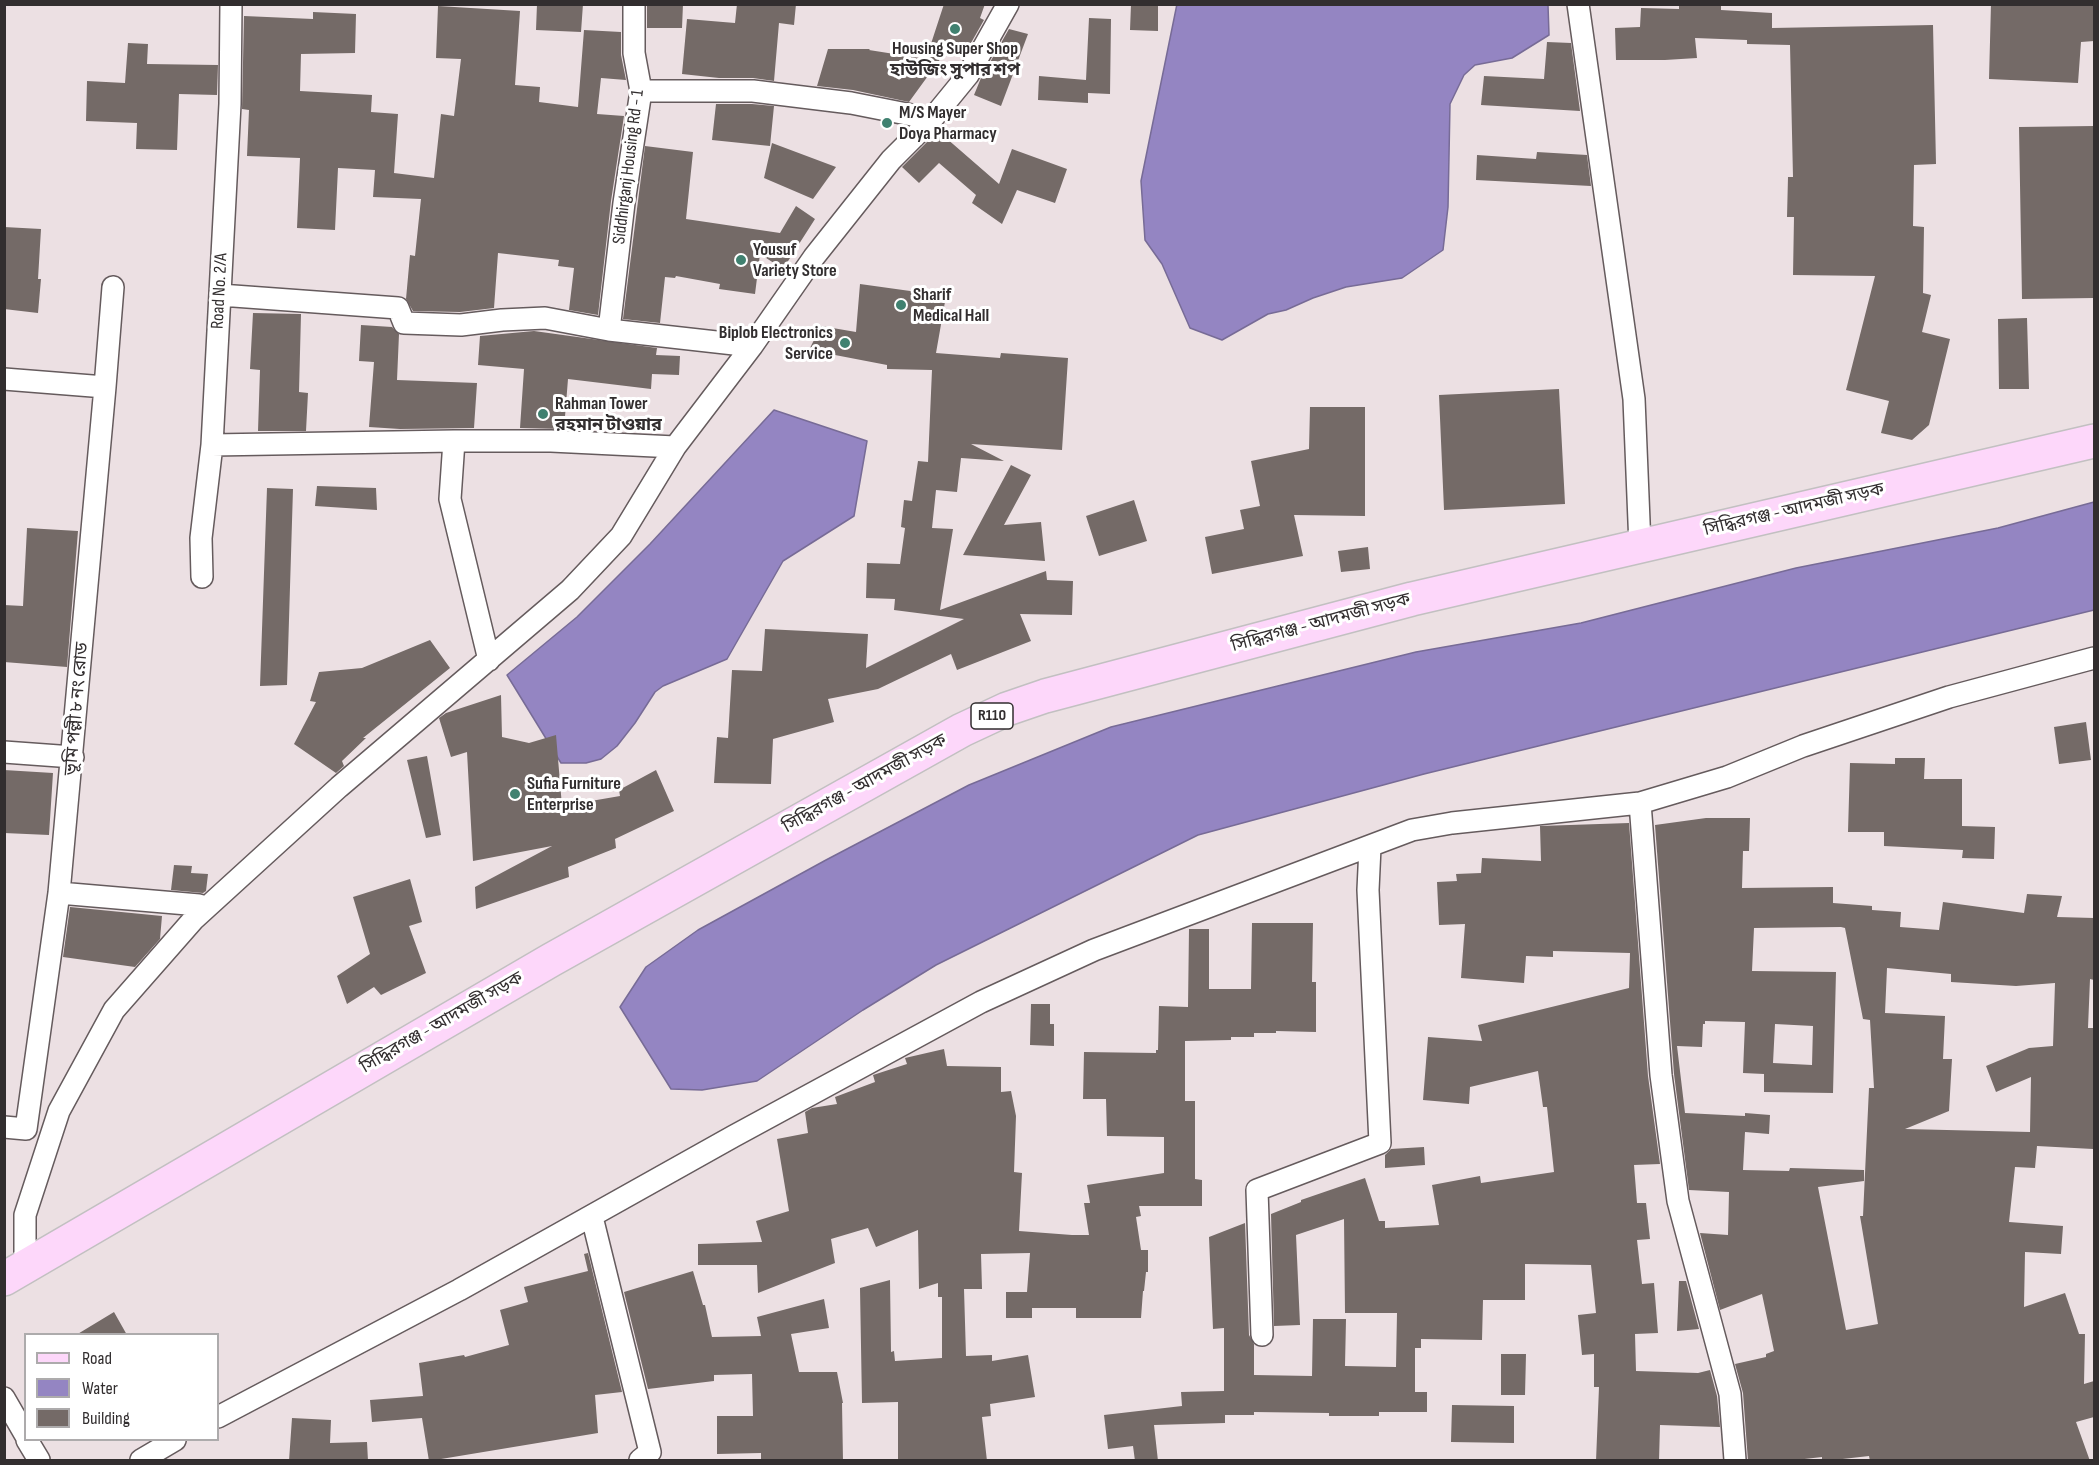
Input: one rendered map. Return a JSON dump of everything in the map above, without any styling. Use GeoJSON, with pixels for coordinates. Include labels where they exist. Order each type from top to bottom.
{"type":"FeatureCollection","features":[{"type":"Feature","properties":{"kind":"main road","name":"সিদ্ধিরগঞ্জ - আদমজী সড়ক"},"geometry":{"type":"LineString","coordinates":[[15,1273],[551,960],[660,887],[962,730],[1007,709],[1045,696],[1412,599],[2094,441]]}},
{"type":"Feature","properties":{"kind":"street","name":"Road No. 2/A"},"geometry":{"type":"LineString","coordinates":[[202,577],[201,538],[212,445],[230,104],[231,4]]}},
{"type":"Feature","properties":{"kind":"street","name":"Siddhirganj Housing Rd - 1"},"geometry":{"type":"LineString","coordinates":[[609,330],[624,203],[641,91],[634,53],[634,4]]}},
{"type":"Feature","properties":{"kind":"street"},"geometry":{"type":"LineString","coordinates":[[15,1273],[25,1215],[59,1111],[114,1010],[193,920],[339,787],[570,590],[621,536],[675,447],[752,346],[814,257],[884,169],[932,119],[968,75],[1008,4]]}},
{"type":"Feature","properties":{"kind":"street"},"geometry":{"type":"LineString","coordinates":[[1578,4],[1634,399],[1640,546]]}},
{"type":"Feature","properties":{"kind":"street"},"geometry":{"type":"LineString","coordinates":[[641,91],[753,92],[851,103],[932,119]]}},
{"type":"Feature","properties":{"kind":"street","name":"ভূমি পল্লী ৮ নং রোড"},"geometry":{"type":"LineString","coordinates":[[4,1127],[26,1129],[59,893],[73,757],[112,287]]}},
{"type":"Feature","properties":{"kind":"street"},"geometry":{"type":"LineString","coordinates":[[220,295],[398,308],[404,323],[461,325],[545,318],[609,330],[752,346]]}},
{"type":"Feature","properties":{"kind":"street"},"geometry":{"type":"LineString","coordinates":[[4,379],[105,387]]}},
{"type":"Feature","properties":{"kind":"street"},"geometry":{"type":"LineString","coordinates":[[454,441],[450,499],[489,660]]}},
{"type":"Feature","properties":{"kind":"street"},"geometry":{"type":"LineString","coordinates":[[212,445],[551,441],[675,447]]}},
{"type":"Feature","properties":{"kind":"street"},"geometry":{"type":"LineString","coordinates":[[219,1416],[459,1290],[734,1136],[981,1002],[1094,950],[1412,830],[1452,823],[1640,803],[1727,777],[1803,746],[1949,697],[2094,658]]}},
{"type":"Feature","properties":{"kind":"street"},"geometry":{"type":"LineString","coordinates":[[4,752],[73,757]]}},
{"type":"Feature","properties":{"kind":"street"},"geometry":{"type":"LineString","coordinates":[[1640,803],[1661,1075],[1678,1201],[1730,1394],[1735,1461]]}},
{"type":"Feature","properties":{"kind":"street"},"geometry":{"type":"LineString","coordinates":[[1262,1335],[1257,1190],[1380,1143],[1368,890],[1370,847]]}},
{"type":"Feature","properties":{"kind":"street"},"geometry":{"type":"LineString","coordinates":[[59,893],[199,905]]}},
{"type":"Feature","properties":{"kind":"street"},"geometry":{"type":"LineString","coordinates":[[592,1217],[650,1452],[640,1461]]}},
{"type":"Feature","properties":{"kind":"street"},"geometry":{"type":"LineString","coordinates":[[4,1398],[24,1434]]}},
{"type":"Feature","properties":{"kind":"street"},"geometry":{"type":"LineString","coordinates":[[28,1441],[39,1461]]}},
{"type":"Feature","properties":{"kind":"street"},"geometry":{"type":"LineString","coordinates":[[141,1461],[174,1441]]}},
{"type":"Feature","properties":{"kind":"water"},"geometry":{"type":"Polygon","coordinates":[[[1177,4],[1548,5],[1549,35],[1512,58],[1475,65],[1464,75],[1450,104],[1448,207],[1443,250],[1402,278],[1346,287],[1313,298],[1286,310],[1268,314],[1222,340],[1190,328],[1162,264],[1145,240],[1141,181],[1177,4]]]}},
{"type":"Feature","properties":{"kind":"water"},"geometry":{"type":"Polygon","coordinates":[[[774,410],[867,441],[854,516],[783,561],[727,659],[663,686],[655,692],[617,746],[601,759],[586,763],[561,763],[507,675],[577,617],[650,544],[774,410]]]}},
{"type":"Feature","properties":{"kind":"water"},"geometry":{"type":"Polygon","coordinates":[[[2094,502],[2094,610],[1424,774],[1198,835],[936,965],[863,1010],[757,1081],[702,1090],[671,1089],[620,1007],[646,967],[698,930],[969,785],[1111,727],[1416,652],[1581,623],[1796,568],[1998,528],[2094,502]]]}},
{"type":"Feature","properties":{"kind":"building"},"geometry":{"type":"Polygon","coordinates":[[[537,4],[583,4],[581,32],[536,30],[537,4]]]}},
{"type":"Feature","properties":{"kind":"building"},"geometry":{"type":"Polygon","coordinates":[[[647,4],[683,4],[682,28],[647,28],[647,4]]]}},
{"type":"Feature","properties":{"kind":"building"},"geometry":{"type":"Polygon","coordinates":[[[737,4],[796,4],[794,25],[779,23],[774,81],[682,74],[687,19],[735,23],[737,4]]]}},
{"type":"Feature","properties":{"kind":"building"},"geometry":{"type":"Polygon","coordinates":[[[944,4],[985,4],[980,18],[984,20],[967,50],[949,47],[909,102],[853,90],[817,86],[828,49],[870,49],[926,59],[944,4]]]}},
{"type":"Feature","properties":{"kind":"building"},"geometry":{"type":"Polygon","coordinates":[[[1679,4],[1721,4],[1721,10],[1772,13],[1772,28],[1933,25],[1936,164],[1914,165],[1913,226],[1924,227],[1923,293],[1931,295],[1922,332],[1950,339],[1929,425],[1912,440],[1881,433],[1889,401],[1846,390],[1875,276],[1793,275],[1794,217],[1787,217],[1788,177],[1793,177],[1790,45],[1747,44],[1747,40],[1695,38],[1697,58],[1616,60],[1615,28],[1640,27],[1641,8],[1679,9],[1679,4]]]}},
{"type":"Feature","properties":{"kind":"building"},"geometry":{"type":"Polygon","coordinates":[[[1991,4],[2094,4],[2094,41],[2081,42],[2078,83],[1989,79],[1991,4]]]}},
{"type":"Feature","properties":{"kind":"building"},"geometry":{"type":"Polygon","coordinates":[[[1131,5],[1158,6],[1158,31],[1130,30],[1131,5]]]}},
{"type":"Feature","properties":{"kind":"building"},"geometry":{"type":"Polygon","coordinates":[[[438,6],[520,11],[515,85],[540,87],[539,102],[578,107],[584,30],[621,32],[621,55],[626,80],[601,78],[597,114],[624,116],[611,201],[598,315],[569,310],[574,268],[558,266],[559,260],[498,253],[494,308],[460,312],[413,311],[406,299],[410,255],[415,256],[421,199],[373,197],[375,170],[338,168],[335,230],[297,228],[300,158],[247,156],[249,110],[242,109],[244,16],[313,19],[313,12],[356,14],[355,53],[301,54],[300,91],[372,95],[371,112],[398,114],[394,173],[434,178],[441,114],[454,116],[461,59],[436,58],[438,6]]]}},
{"type":"Feature","properties":{"kind":"building"},"geometry":{"type":"Polygon","coordinates":[[[1089,18],[1111,19],[1110,94],[1088,93],[1088,103],[1038,100],[1039,76],[1086,80],[1089,18]]]}},
{"type":"Feature","properties":{"kind":"building"},"geometry":{"type":"Polygon","coordinates":[[[1009,29],[1028,34],[1001,106],[974,95],[1009,29]]]}},
{"type":"Feature","properties":{"kind":"building"},"geometry":{"type":"Polygon","coordinates":[[[1547,42],[1571,43],[1580,111],[1481,105],[1484,76],[1544,79],[1547,42]]]}},
{"type":"Feature","properties":{"kind":"building"},"geometry":{"type":"Polygon","coordinates":[[[128,43],[148,44],[147,64],[218,65],[217,95],[179,94],[177,150],[136,149],[137,123],[86,121],[87,81],[125,83],[128,43]]]}},
{"type":"Feature","properties":{"kind":"building"},"geometry":{"type":"Polygon","coordinates":[[[716,104],[774,106],[770,146],[712,140],[716,104]]]}},
{"type":"Feature","properties":{"kind":"building"},"geometry":{"type":"Polygon","coordinates":[[[2094,126],[2094,298],[2022,299],[2019,127],[2094,126]]]}},
{"type":"Feature","properties":{"kind":"building"},"geometry":{"type":"Polygon","coordinates":[[[938,131],[999,184],[1012,149],[1067,169],[1055,203],[1017,190],[1002,224],[972,203],[976,195],[939,163],[919,183],[902,167],[938,131]]]}},
{"type":"Feature","properties":{"kind":"building"},"geometry":{"type":"Polygon","coordinates":[[[772,143],[836,167],[813,199],[764,178],[772,143]]]}},
{"type":"Feature","properties":{"kind":"building"},"geometry":{"type":"Polygon","coordinates":[[[645,146],[693,152],[686,219],[780,233],[796,206],[815,219],[783,269],[760,254],[755,294],[719,289],[720,284],[676,276],[675,278],[665,277],[660,323],[623,319],[645,146]]]}},
{"type":"Feature","properties":{"kind":"building"},"geometry":{"type":"Polygon","coordinates":[[[1537,152],[1587,155],[1591,186],[1476,180],[1477,155],[1536,159],[1537,152]]]}},
{"type":"Feature","properties":{"kind":"building"},"geometry":{"type":"Polygon","coordinates":[[[4,227],[41,229],[38,313],[4,309],[4,227]]]}},
{"type":"Feature","properties":{"kind":"building"},"geometry":{"type":"Polygon","coordinates":[[[860,284],[946,296],[936,353],[1000,358],[1001,353],[1068,358],[1062,450],[971,444],[1004,461],[961,458],[957,492],[936,490],[932,528],[953,529],[940,610],[1046,571],[1047,580],[1073,581],[1072,615],[1020,614],[1031,641],[957,670],[951,654],[878,689],[828,699],[834,722],[773,739],[771,784],[714,783],[717,737],[728,738],[732,670],[762,671],[765,629],[868,634],[866,668],[964,619],[894,610],[895,599],[866,598],[867,563],[900,564],[905,528],[901,527],[904,500],[912,501],[918,461],[928,462],[932,370],[887,369],[887,365],[809,350],[821,326],[856,332],[860,284]]]}},
{"type":"Feature","properties":{"kind":"building"},"geometry":{"type":"Polygon","coordinates":[[[253,313],[301,314],[299,392],[308,393],[306,431],[258,431],[260,370],[250,369],[253,313]]]}},
{"type":"Feature","properties":{"kind":"building"},"geometry":{"type":"Polygon","coordinates":[[[2027,318],[2029,389],[1999,389],[1998,319],[2027,318]]]}},
{"type":"Feature","properties":{"kind":"building"},"geometry":{"type":"Polygon","coordinates":[[[361,325],[392,327],[399,334],[397,380],[477,383],[474,428],[369,427],[374,362],[359,361],[361,325]]]}},
{"type":"Feature","properties":{"kind":"building"},"geometry":{"type":"Polygon","coordinates":[[[534,331],[657,348],[656,355],[680,356],[679,375],[652,374],[651,389],[568,379],[564,429],[520,428],[524,369],[478,365],[480,336],[534,331]]]}},
{"type":"Feature","properties":{"kind":"building"},"geometry":{"type":"Polygon","coordinates":[[[1559,389],[1565,504],[1444,510],[1439,395],[1559,389]]]}},
{"type":"Feature","properties":{"kind":"building"},"geometry":{"type":"Polygon","coordinates":[[[1310,407],[1365,407],[1365,516],[1294,515],[1303,556],[1212,574],[1205,537],[1244,529],[1240,510],[1260,506],[1251,461],[1309,449],[1310,407]]]}},
{"type":"Feature","properties":{"kind":"building"},"geometry":{"type":"Polygon","coordinates":[[[1011,465],[1031,475],[1004,525],[1041,522],[1045,561],[963,555],[1011,465]]]}},
{"type":"Feature","properties":{"kind":"building"},"geometry":{"type":"Polygon","coordinates":[[[317,486],[376,488],[377,510],[315,506],[317,486]]]}},
{"type":"Feature","properties":{"kind":"building"},"geometry":{"type":"Polygon","coordinates":[[[267,488],[293,489],[287,685],[260,686],[267,488]]]}},
{"type":"Feature","properties":{"kind":"building"},"geometry":{"type":"Polygon","coordinates":[[[1134,500],[1147,541],[1099,556],[1086,516],[1134,500]]]}},
{"type":"Feature","properties":{"kind":"building"},"geometry":{"type":"Polygon","coordinates":[[[27,528],[78,531],[67,667],[4,662],[4,605],[23,606],[27,528]]]}},
{"type":"Feature","properties":{"kind":"building"},"geometry":{"type":"Polygon","coordinates":[[[1368,547],[1370,569],[1341,572],[1338,551],[1368,547]]]}},
{"type":"Feature","properties":{"kind":"building"},"geometry":{"type":"Polygon","coordinates":[[[430,640],[450,668],[363,738],[366,738],[342,761],[344,766],[336,773],[294,744],[316,702],[310,701],[319,672],[362,668],[430,640]]]}},
{"type":"Feature","properties":{"kind":"building","name":"Sufia Furniture Enterprise"},"geometry":{"type":"Polygon","coordinates":[[[501,695],[502,737],[529,743],[556,735],[562,806],[620,796],[619,790],[656,770],[674,811],[615,839],[616,848],[568,867],[569,877],[476,909],[475,887],[552,846],[473,861],[467,752],[451,757],[439,718],[446,713],[501,695]]]}},
{"type":"Feature","properties":{"kind":"building"},"geometry":{"type":"Polygon","coordinates":[[[2086,722],[2091,760],[2059,764],[2054,727],[2086,722]]]}},
{"type":"Feature","properties":{"kind":"building"},"geometry":{"type":"Polygon","coordinates":[[[427,756],[441,835],[426,838],[407,760],[427,756]]]}},
{"type":"Feature","properties":{"kind":"building"},"geometry":{"type":"Polygon","coordinates":[[[1895,758],[1925,758],[1924,779],[1962,779],[1962,826],[1995,827],[1994,859],[1962,858],[1963,850],[1884,846],[1884,832],[1848,832],[1850,763],[1895,764],[1895,758]]]}},
{"type":"Feature","properties":{"kind":"building"},"geometry":{"type":"Polygon","coordinates":[[[4,770],[53,773],[49,835],[4,833],[4,770]]]}},
{"type":"Feature","properties":{"kind":"building"},"geometry":{"type":"Polygon","coordinates":[[[1706,818],[1750,818],[1749,851],[1743,851],[1742,888],[1833,887],[1833,903],[1872,906],[1872,910],[1901,912],[1900,927],[1939,930],[1943,902],[2024,913],[2027,894],[2062,896],[2057,917],[2094,918],[2094,980],[2090,979],[2088,1028],[2094,1028],[2094,1147],[2093,1149],[2037,1146],[2035,1168],[2015,1167],[2009,1222],[2063,1226],[2061,1254],[2025,1252],[2024,1307],[2065,1293],[2079,1334],[2085,1334],[2084,1384],[2094,1381],[2094,1417],[2076,1422],[2090,1461],[1870,1461],[1869,1456],[1825,1461],[1822,1461],[1822,1457],[1787,1461],[1748,1461],[1743,1393],[1735,1364],[1766,1357],[1766,1354],[1774,1351],[1762,1294],[1720,1310],[1700,1233],[1728,1235],[1729,1192],[1689,1190],[1674,1074],[1655,825],[1706,818]],[[1754,928],[1752,971],[1836,972],[1833,1093],[1764,1092],[1764,1074],[1743,1073],[1745,1022],[1705,1021],[1702,1047],[1677,1046],[1685,1113],[1770,1115],[1769,1134],[1745,1132],[1743,1170],[1789,1171],[1790,1168],[1864,1170],[1864,1181],[1818,1187],[1846,1330],[1878,1324],[1860,1216],[1863,1216],[1869,1088],[1874,1088],[1870,1020],[1863,1019],[1845,928],[1754,928]],[[1887,968],[1885,1013],[1945,1016],[1943,1059],[1952,1059],[1949,1111],[1905,1129],[2030,1132],[2031,1077],[1996,1092],[1986,1066],[2029,1048],[2053,1046],[2055,983],[2016,986],[1951,982],[1951,974],[1887,968]],[[1775,1024],[1773,1063],[1812,1065],[1813,1026],[1775,1024]]]}},
{"type":"Feature","properties":{"kind":"building"},"geometry":{"type":"Polygon","coordinates":[[[1629,823],[1648,1076],[1660,1164],[1634,1165],[1637,1203],[1646,1203],[1650,1239],[1637,1240],[1642,1284],[1654,1283],[1658,1333],[1635,1334],[1636,1371],[1698,1373],[1710,1370],[1717,1396],[1720,1427],[1660,1425],[1659,1461],[1596,1461],[1599,1387],[1594,1387],[1594,1354],[1582,1355],[1578,1315],[1596,1313],[1591,1265],[1525,1264],[1525,1300],[1483,1300],[1482,1340],[1421,1339],[1421,1348],[1415,1348],[1415,1392],[1427,1392],[1427,1412],[1379,1412],[1379,1416],[1254,1412],[1254,1415],[1225,1415],[1225,1423],[1154,1425],[1158,1461],[1135,1461],[1133,1446],[1108,1449],[1104,1415],[1182,1406],[1181,1392],[1224,1391],[1224,1328],[1213,1329],[1209,1237],[1245,1223],[1249,1335],[1254,1344],[1254,1375],[1312,1376],[1313,1319],[1346,1319],[1345,1366],[1396,1367],[1397,1313],[1345,1313],[1344,1219],[1296,1235],[1300,1325],[1274,1326],[1271,1214],[1301,1202],[1301,1200],[1365,1178],[1379,1221],[1385,1221],[1385,1228],[1439,1225],[1432,1185],[1480,1176],[1481,1183],[1554,1172],[1547,1107],[1543,1107],[1538,1071],[1470,1087],[1469,1104],[1423,1100],[1428,1037],[1482,1041],[1478,1025],[1629,988],[1630,953],[1553,951],[1553,957],[1526,956],[1524,983],[1461,978],[1465,924],[1439,925],[1437,882],[1457,881],[1456,874],[1481,873],[1482,858],[1541,861],[1540,826],[1629,823]]]}},
{"type":"Feature","properties":{"kind":"building"},"geometry":{"type":"Polygon","coordinates":[[[174,865],[192,866],[191,873],[208,874],[206,891],[203,893],[171,890],[174,865]]]}},
{"type":"Feature","properties":{"kind":"building"},"geometry":{"type":"Polygon","coordinates":[[[410,879],[422,922],[409,926],[426,973],[381,995],[374,987],[347,1004],[337,976],[370,954],[353,897],[410,879]]]}},
{"type":"Feature","properties":{"kind":"building"},"geometry":{"type":"Polygon","coordinates":[[[70,907],[162,916],[160,939],[135,967],[63,957],[70,907]]]}},
{"type":"Feature","properties":{"kind":"building"},"geometry":{"type":"Polygon","coordinates":[[[1252,923],[1313,923],[1312,982],[1316,982],[1316,1032],[1276,1031],[1276,1033],[1254,1033],[1254,1037],[1231,1037],[1231,1040],[1185,1041],[1185,1101],[1195,1101],[1195,1179],[1202,1180],[1202,1206],[1139,1206],[1141,1216],[1136,1217],[1141,1250],[1148,1250],[1148,1272],[1146,1272],[1143,1291],[1141,1318],[1076,1318],[1076,1308],[1032,1308],[1032,1318],[1006,1318],[1006,1292],[1027,1292],[1030,1253],[981,1254],[982,1289],[964,1289],[966,1356],[992,1355],[992,1361],[1028,1355],[1035,1397],[990,1404],[991,1416],[982,1417],[987,1461],[898,1461],[898,1402],[862,1403],[860,1288],[890,1280],[891,1352],[894,1351],[895,1361],[942,1358],[942,1297],[938,1297],[938,1283],[919,1289],[918,1230],[876,1247],[868,1228],[831,1239],[835,1263],[758,1293],[757,1265],[698,1265],[698,1244],[762,1242],[756,1221],[789,1211],[777,1139],[808,1133],[805,1112],[812,1108],[837,1104],[835,1097],[875,1082],[873,1075],[907,1064],[905,1058],[944,1049],[947,1066],[1001,1067],[1001,1092],[1011,1091],[1016,1116],[1014,1172],[1022,1173],[1019,1231],[1089,1235],[1084,1203],[1090,1203],[1087,1185],[1164,1173],[1164,1137],[1107,1136],[1106,1099],[1083,1099],[1084,1052],[1156,1053],[1158,1050],[1159,1006],[1188,1007],[1189,929],[1209,929],[1209,989],[1251,989],[1252,923]]]}},
{"type":"Feature","properties":{"kind":"building"},"geometry":{"type":"Polygon","coordinates":[[[1031,1004],[1050,1004],[1050,1024],[1054,1024],[1054,1046],[1030,1045],[1031,1004]]]}},
{"type":"Feature","properties":{"kind":"building"},"geometry":{"type":"Polygon","coordinates":[[[1424,1147],[1425,1165],[1385,1168],[1385,1155],[1391,1149],[1424,1147]]]}},
{"type":"Feature","properties":{"kind":"building"},"geometry":{"type":"Polygon","coordinates":[[[588,1253],[622,1392],[595,1395],[598,1433],[429,1461],[422,1418],[372,1422],[370,1400],[423,1396],[419,1363],[464,1355],[465,1357],[509,1345],[500,1310],[528,1302],[524,1287],[588,1271],[584,1254],[588,1253]]]}},
{"type":"Feature","properties":{"kind":"building"},"geometry":{"type":"Polygon","coordinates":[[[693,1271],[703,1305],[705,1305],[712,1337],[761,1336],[757,1317],[824,1299],[829,1328],[791,1334],[799,1372],[837,1372],[843,1403],[843,1461],[761,1461],[761,1453],[717,1454],[717,1416],[753,1416],[752,1374],[714,1375],[714,1381],[648,1389],[624,1292],[693,1271]]]}},
{"type":"Feature","properties":{"kind":"building"},"geometry":{"type":"Polygon","coordinates":[[[1679,1281],[1686,1281],[1699,1329],[1677,1331],[1679,1281]]]}},
{"type":"Feature","properties":{"kind":"building"},"geometry":{"type":"Polygon","coordinates":[[[114,1312],[126,1333],[79,1333],[114,1312]]]}},
{"type":"Feature","properties":{"kind":"building"},"geometry":{"type":"Polygon","coordinates":[[[1501,1354],[1526,1354],[1525,1395],[1501,1395],[1501,1354]]]}},
{"type":"Feature","properties":{"kind":"building"},"geometry":{"type":"Polygon","coordinates":[[[1452,1405],[1514,1406],[1514,1443],[1451,1442],[1452,1405]]]}},
{"type":"Feature","properties":{"kind":"building"},"geometry":{"type":"Polygon","coordinates":[[[292,1418],[331,1420],[330,1443],[367,1442],[368,1461],[289,1461],[292,1418]]]}},
{"type":"Feature","properties":{"kind":"place","name":"Housing Super Shop হাউজিং সুপার শপ"},"geometry":{"type":"Point","coordinates":[955,29]}},
{"type":"Feature","properties":{"kind":"place","name":"M/S Mayer Doya Pharmacy"},"geometry":{"type":"Point","coordinates":[887,123]}},
{"type":"Feature","properties":{"kind":"place","name":"Yousuf Variety Store"},"geometry":{"type":"Point","coordinates":[741,260]}},
{"type":"Feature","properties":{"kind":"place","name":"Sharif Medical Hall"},"geometry":{"type":"Point","coordinates":[901,305]}},
{"type":"Feature","properties":{"kind":"place","name":"Biplob Electronics Service"},"geometry":{"type":"Point","coordinates":[845,343]}},
{"type":"Feature","properties":{"kind":"place","name":"Rahman Tower রহমান টাওয়ার"},"geometry":{"type":"Point","coordinates":[543,414]}},
{"type":"Feature","properties":{"kind":"place","name":"Sufia Furniture Enterprise"},"geometry":{"type":"Point","coordinates":[515,794]}}]}
